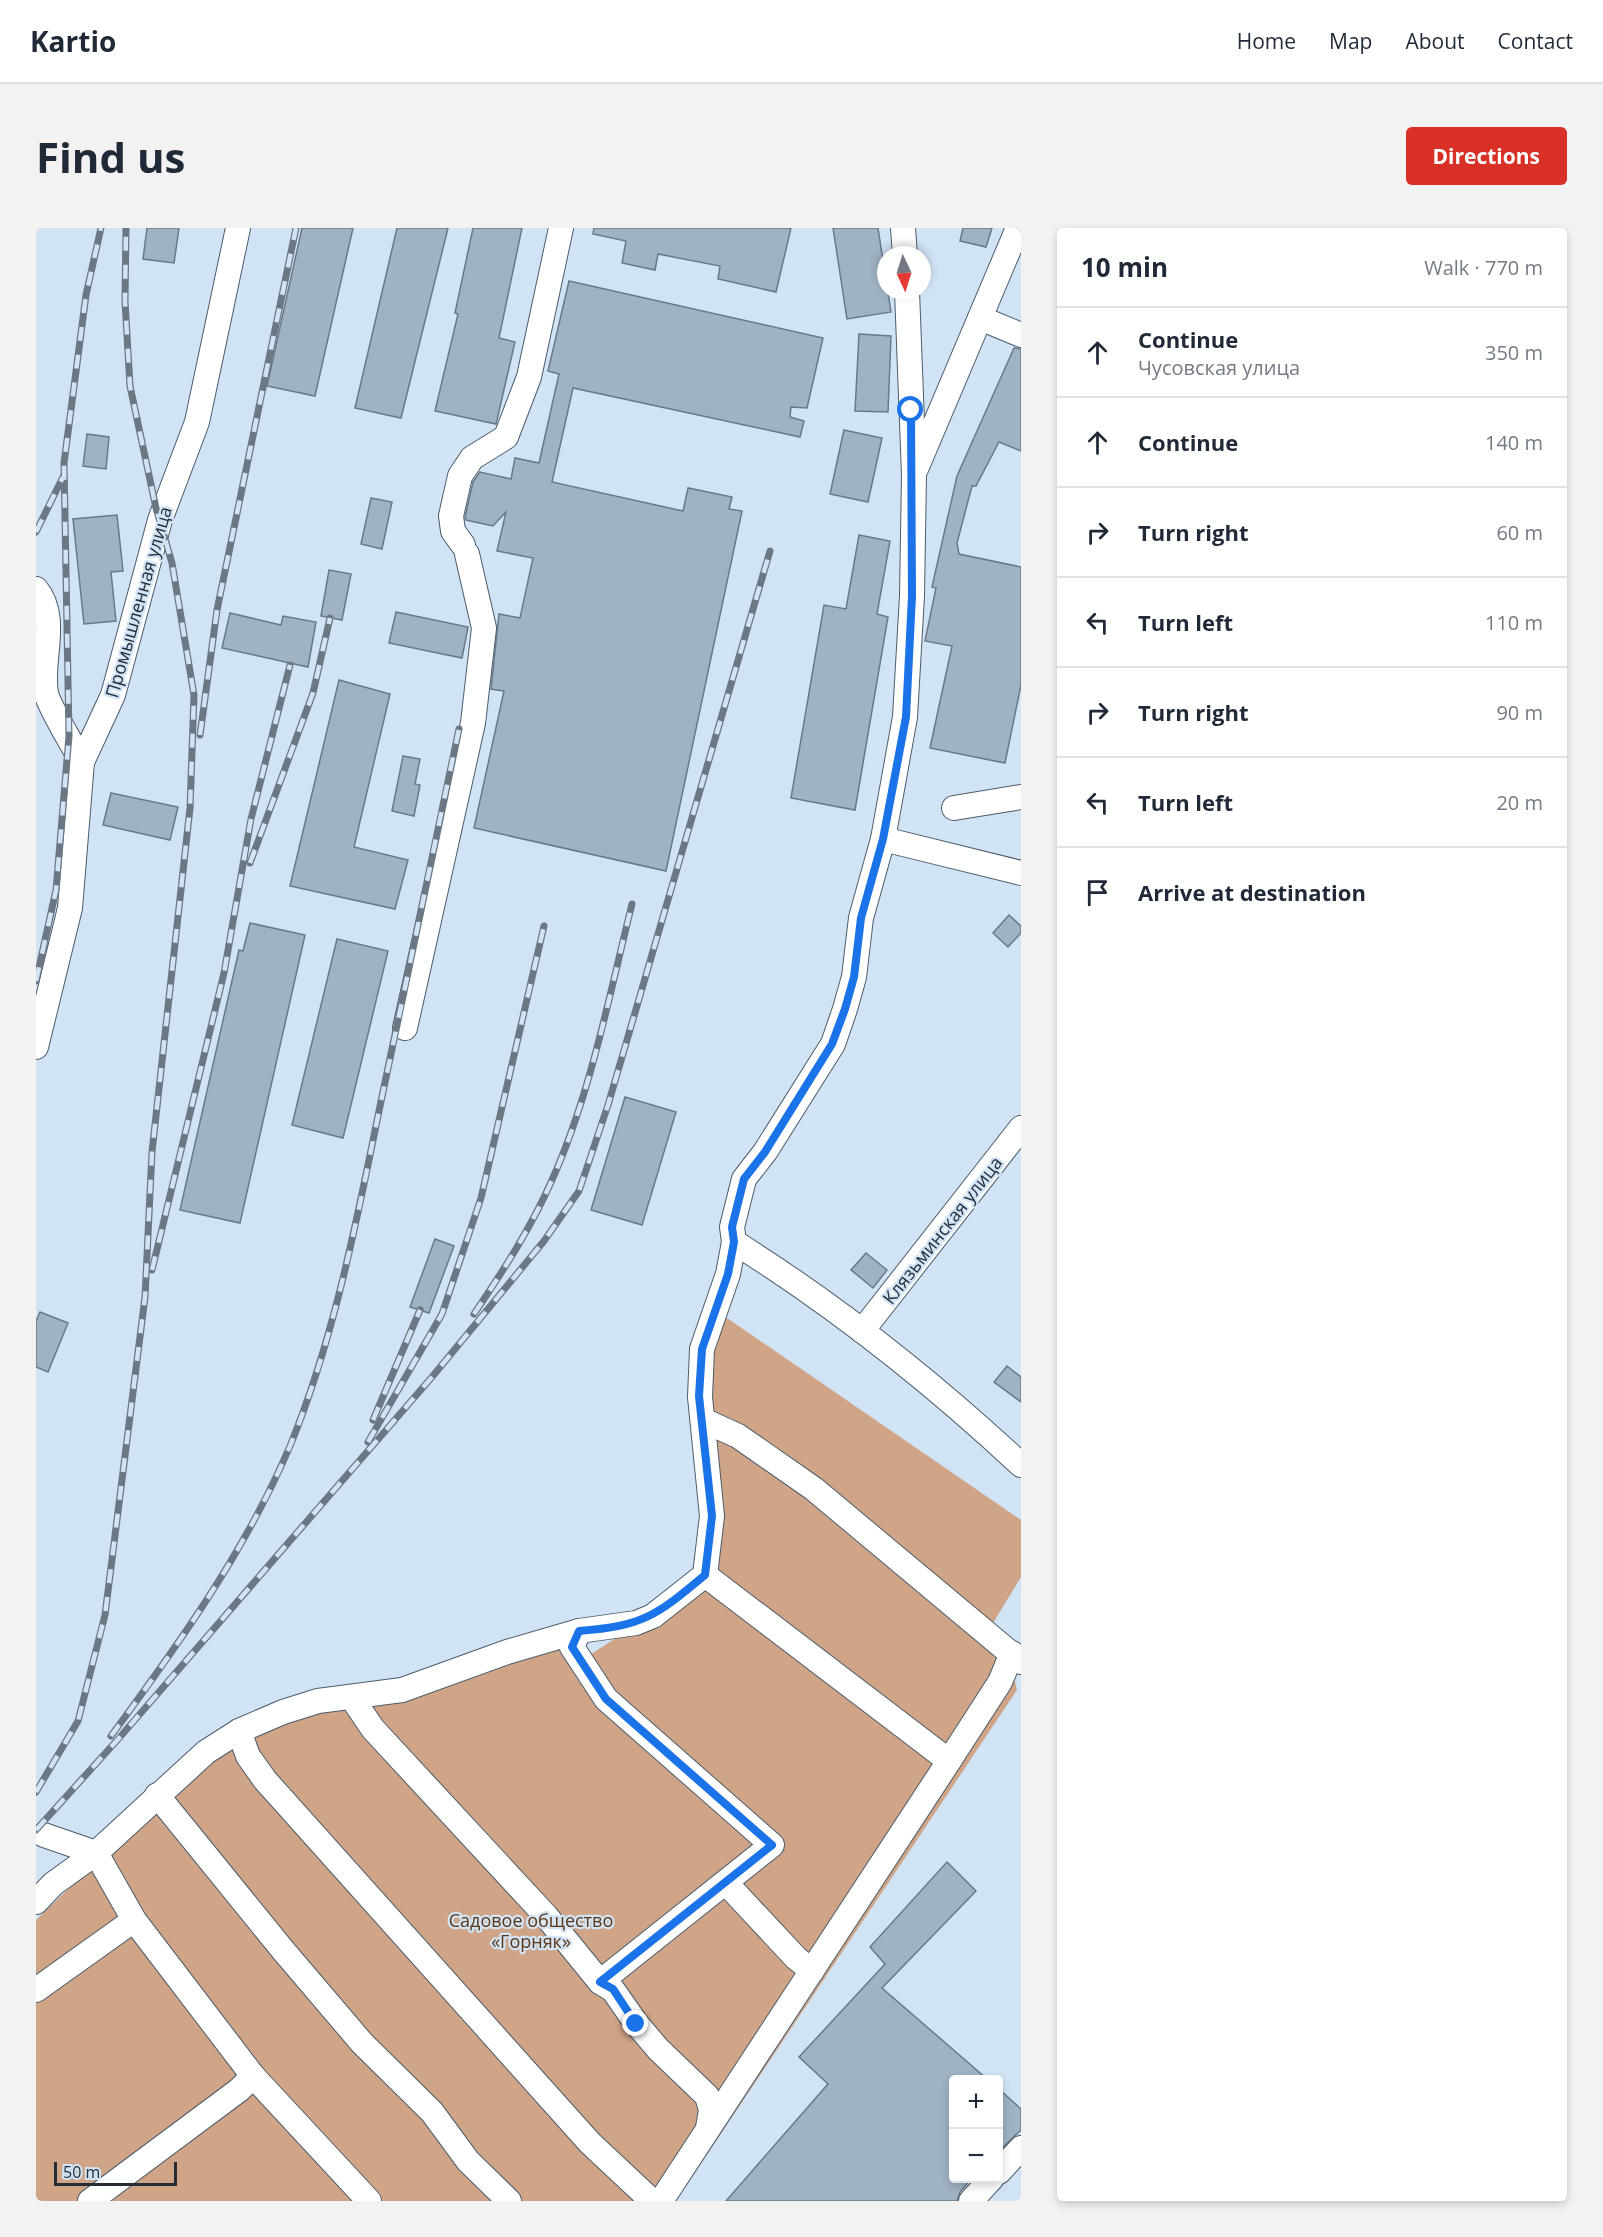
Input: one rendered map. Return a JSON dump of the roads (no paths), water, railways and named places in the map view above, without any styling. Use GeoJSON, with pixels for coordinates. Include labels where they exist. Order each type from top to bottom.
{"type":"FeatureCollection","features":[{"type":"Feature","properties":{"kind":"street","name":"Промышленная улица"},"geometry":{"type":"LineString","coordinates":[[36,1047],[70,908],[82,762],[113,695],[160,520],[197,422],[238,228]]}},
{"type":"Feature","properties":{"kind":"street"},"geometry":{"type":"LineString","coordinates":[[405,1028],[472,723],[484,628],[465,550],[453,531],[451,516],[460,476],[472,458],[506,437],[529,377],[561,228]]}},
{"type":"Feature","properties":{"kind":"street"},"geometry":{"type":"LineString","coordinates":[[903,228],[904,246]]}},
{"type":"Feature","properties":{"kind":"street"},"geometry":{"type":"LineString","coordinates":[[914,475],[1018,228]]}},
{"type":"Feature","properties":{"kind":"street"},"geometry":{"type":"LineString","coordinates":[[36,1902],[53,1884],[96,1853],[206,1752],[238,1731],[283,1712],[318,1701],[402,1690],[486,1659],[579,1631],[607,1629],[653,1616],[705,1575],[712,1516],[699,1396],[702,1349],[728,1274],[734,1242],[732,1227],[744,1179],[765,1152],[832,1044],[854,977],[861,918],[883,839],[906,717],[912,596],[914,475],[907,300]]}},
{"type":"Feature","properties":{"kind":"street"},"geometry":{"type":"LineString","coordinates":[[980,318],[1021,335]]}},
{"type":"Feature","properties":{"kind":"street"},"geometry":{"type":"LineString","coordinates":[[36,589],[41,595],[49,628],[46,693],[82,762]]}},
{"type":"Feature","properties":{"kind":"street"},"geometry":{"type":"LineString","coordinates":[[954,808],[1021,797]]}},
{"type":"Feature","properties":{"kind":"street"},"geometry":{"type":"LineString","coordinates":[[883,839],[1011,870],[1021,886]]}},
{"type":"Feature","properties":{"kind":"street","name":"Клязьминская улица"},"geometry":{"type":"LineString","coordinates":[[862,1331],[1021,1128]]}},
{"type":"Feature","properties":{"kind":"street"},"geometry":{"type":"LineString","coordinates":[[734,1242],[781,1271],[862,1331],[1018,1455]]}},
{"type":"Feature","properties":{"kind":"street"},"geometry":{"type":"LineString","coordinates":[[661,2201],[1017,1658],[814,1489],[738,1436],[703,1420]]}},
{"type":"Feature","properties":{"kind":"street"},"geometry":{"type":"LineString","coordinates":[[705,1575],[950,1761]]}},
{"type":"Feature","properties":{"kind":"street"},"geometry":{"type":"LineString","coordinates":[[579,1631],[572,1647],[606,1699],[772,1845],[600,1982]]}},
{"type":"Feature","properties":{"kind":"street"},"geometry":{"type":"LineString","coordinates":[[356,1696],[356,1704],[373,1730],[546,1917],[600,1982],[613,1989],[643,2032],[707,2096],[711,2110],[708,2128]]}},
{"type":"Feature","properties":{"kind":"street"},"geometry":{"type":"LineString","coordinates":[[238,1731],[248,1756],[264,1780],[590,2143],[652,2201]]}},
{"type":"Feature","properties":{"kind":"street"},"geometry":{"type":"LineString","coordinates":[[157,1795],[362,2043],[432,2112],[468,2161],[509,2201]]}},
{"type":"Feature","properties":{"kind":"street"},"geometry":{"type":"LineString","coordinates":[[44,1835],[96,1853],[134,1920],[253,2076],[369,2201]]}},
{"type":"Feature","properties":{"kind":"street"},"geometry":{"type":"LineString","coordinates":[[726,1883],[796,1958],[812,1971]]}},
{"type":"Feature","properties":{"kind":"street"},"geometry":{"type":"LineString","coordinates":[[36,1990],[134,1920]]}},
{"type":"Feature","properties":{"kind":"street"},"geometry":{"type":"LineString","coordinates":[[90,2201],[239,2090],[253,2076]]}},
{"type":"Feature","properties":{"kind":"street"},"geometry":{"type":"LineString","coordinates":[[1003,2168],[1021,2148]]}},
{"type":"Feature","properties":{"kind":"street"},"geometry":{"type":"LineString","coordinates":[[971,2201],[987,2183]]}},
{"type":"Feature","properties":{"kind":"railway"},"geometry":{"type":"LineString","coordinates":[[36,981],[56,890],[69,736],[64,463],[86,295],[101,228]]}},
{"type":"Feature","properties":{"kind":"railway"},"geometry":{"type":"LineString","coordinates":[[36,1792],[78,1721],[105,1615],[145,1297],[152,1152],[190,808],[194,695],[172,563],[156,508],[130,386],[125,301],[126,228]]}},
{"type":"Feature","properties":{"kind":"railway"},"geometry":{"type":"LineString","coordinates":[[200,735],[217,610],[296,228]]}},
{"type":"Feature","properties":{"kind":"railway"},"geometry":{"type":"LineString","coordinates":[[36,532],[63,477]]}},
{"type":"Feature","properties":{"kind":"railway"},"geometry":{"type":"LineString","coordinates":[[36,1830],[120,1737],[432,1377],[544,1241],[579,1191],[608,1105],[770,551]]}},
{"type":"Feature","properties":{"kind":"railway"},"geometry":{"type":"LineString","coordinates":[[250,863],[313,693],[330,618]]}},
{"type":"Feature","properties":{"kind":"railway"},"geometry":{"type":"LineString","coordinates":[[152,1270],[224,973],[251,819],[290,665]]}},
{"type":"Feature","properties":{"kind":"railway"},"geometry":{"type":"LineString","coordinates":[[111,1736],[209,1597],[231,1560],[272,1485],[306,1406],[331,1323],[352,1238],[459,729]]}},
{"type":"Feature","properties":{"kind":"railway"},"geometry":{"type":"LineString","coordinates":[[474,1314],[526,1232],[544,1198],[566,1147],[598,1044],[632,904]]}},
{"type":"Feature","properties":{"kind":"railway"},"geometry":{"type":"LineString","coordinates":[[368,1442],[442,1314],[481,1198],[544,926]]}},
{"type":"Feature","properties":{"kind":"railway"},"geometry":{"type":"LineString","coordinates":[[373,1420],[420,1310]]}},
{"type":"Feature","properties":{"kind":"park label","name":"Садовое общество «Горняк»"},"geometry":{"type":"Point","coordinates":[531,1930]}}]}
